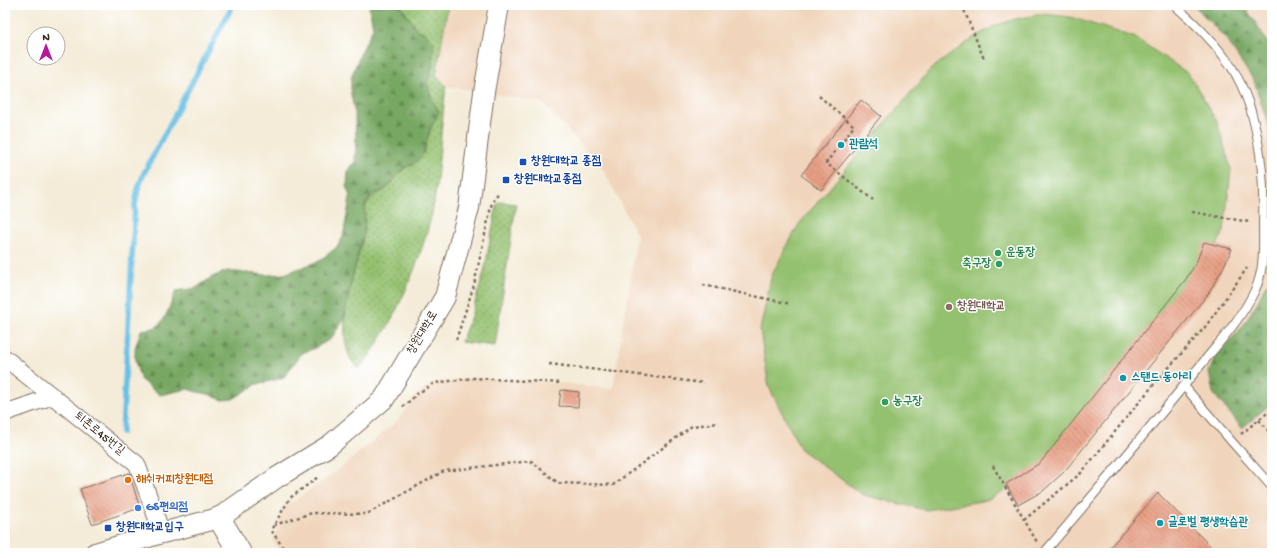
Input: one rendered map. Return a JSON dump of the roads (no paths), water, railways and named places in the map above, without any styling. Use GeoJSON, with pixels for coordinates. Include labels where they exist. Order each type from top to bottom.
{"type":"FeatureCollection","features":[{"type":"Feature","properties":{"kind":"main road"},"geometry":{"type":"LineString","coordinates":[[219,518],[240,553]]}},
{"type":"Feature","properties":{"kind":"street","name":"창원대학로"},"geometry":{"type":"LineString","coordinates":[[95,553],[219,518],[276,478],[330,445],[384,399],[445,297],[470,208],[484,92],[499,5]]}},
{"type":"Feature","properties":{"kind":"street","name":"퇴촌로45번길"},"geometry":{"type":"LineString","coordinates":[[5,358],[137,464],[162,533]]}},
{"type":"Feature","properties":{"kind":"street"},"geometry":{"type":"LineString","coordinates":[[5,413],[53,396]]}},
{"type":"Feature","properties":{"kind":"lane"},"geometry":{"type":"LineString","coordinates":[[1042,550],[1184,386],[1240,316],[1255,290],[1261,274],[1264,198],[1255,126],[1245,93],[1226,59],[1194,23],[1174,5]]}},
{"type":"Feature","properties":{"kind":"lane"},"geometry":{"type":"LineString","coordinates":[[1184,386],[1272,487]]}},
{"type":"Feature","properties":{"kind":"waterway"},"geometry":{"type":"LineString","coordinates":[[122,432],[135,206],[138,189],[144,173],[233,5]]}},
{"type":"Feature","properties":{"kind":"place","name":"관람석"},"geometry":{"type":"Point","coordinates":[841,145]}},
{"type":"Feature","properties":{"kind":"place","name":"창원대학교 종점"},"geometry":{"type":"Point","coordinates":[523,162]}},
{"type":"Feature","properties":{"kind":"place","name":"창원대학교종점"},"geometry":{"type":"Point","coordinates":[506,180]}},
{"type":"Feature","properties":{"kind":"place","name":"운동장"},"geometry":{"type":"Point","coordinates":[998,253]}},
{"type":"Feature","properties":{"kind":"place","name":"축구장"},"geometry":{"type":"Point","coordinates":[999,264]}},
{"type":"Feature","properties":{"kind":"place","name":"창원대학교"},"geometry":{"type":"Point","coordinates":[949,307]}},
{"type":"Feature","properties":{"kind":"place","name":"스탠드 동아리"},"geometry":{"type":"Point","coordinates":[1123,378]}},
{"type":"Feature","properties":{"kind":"place","name":"농구장"},"geometry":{"type":"Point","coordinates":[885,402]}},
{"type":"Feature","properties":{"kind":"place","name":"해쉬커피창원대점"},"geometry":{"type":"Point","coordinates":[128,480]}},
{"type":"Feature","properties":{"kind":"place","name":"GS편의점"},"geometry":{"type":"Point","coordinates":[138,508]}},
{"type":"Feature","properties":{"kind":"place","name":"글로벌 평생학습관"},"geometry":{"type":"Point","coordinates":[1160,523]}},
{"type":"Feature","properties":{"kind":"place","name":"창원대학교입구"},"geometry":{"type":"Point","coordinates":[108,528]}}]}
